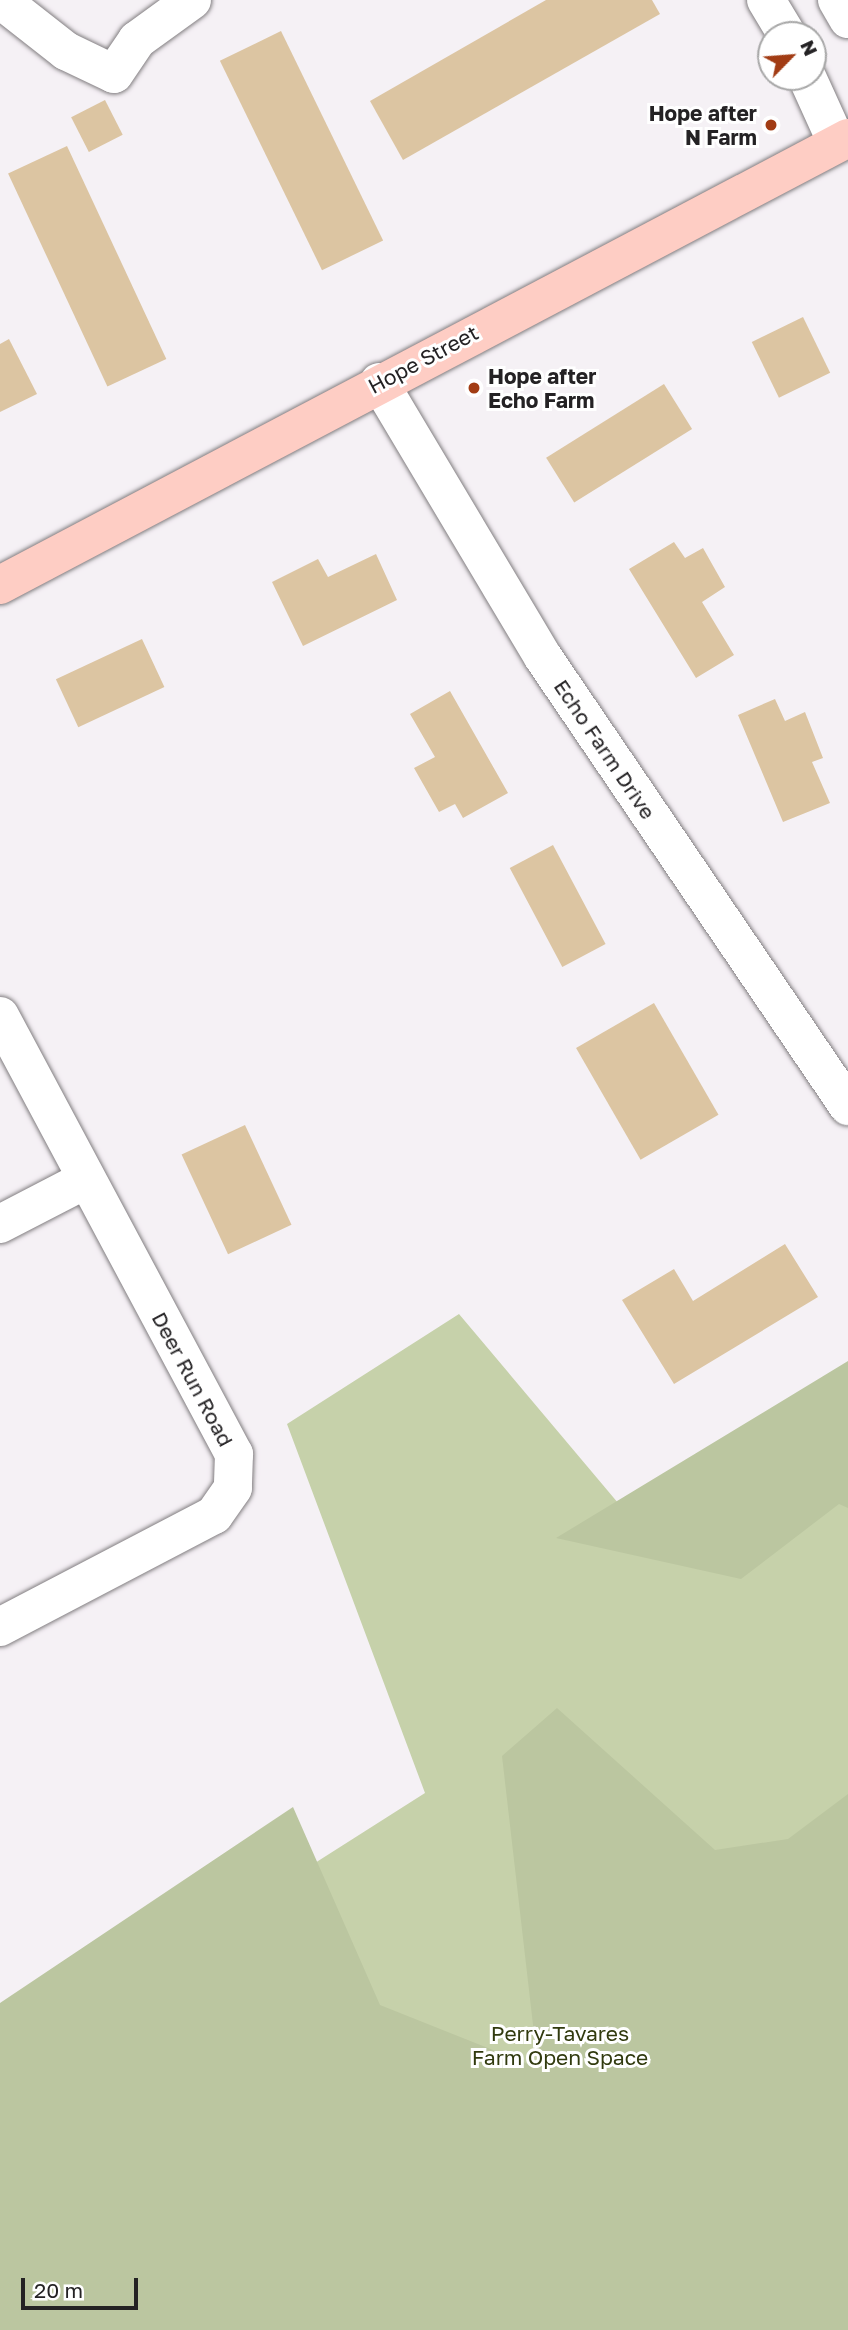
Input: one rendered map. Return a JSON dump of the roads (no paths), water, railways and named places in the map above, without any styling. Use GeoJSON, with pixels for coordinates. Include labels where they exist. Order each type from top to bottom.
{"type":"FeatureCollection","features":[{"type":"Feature","properties":{"kind":"main road","name":"Hope Street"},"geometry":{"type":"LineString","coordinates":[[0,585],[379,382],[843,140]]}},
{"type":"Feature","properties":{"kind":"street"},"geometry":{"type":"LineString","coordinates":[[1,0],[66,51],[114,74],[137,40],[192,0]]}},
{"type":"Feature","properties":{"kind":"street"},"geometry":{"type":"LineString","coordinates":[[766,0],[779,21]]}},
{"type":"Feature","properties":{"kind":"street"},"geometry":{"type":"LineString","coordinates":[[837,0],[848,19]]}},
{"type":"Feature","properties":{"kind":"street"},"geometry":{"type":"LineString","coordinates":[[815,91],[843,140]]}},
{"type":"Feature","properties":{"kind":"street","name":"Echo Farm Drive"},"geometry":{"type":"LineString","coordinates":[[379,382],[543,657],[848,1106]]}},
{"type":"Feature","properties":{"kind":"street","name":"Deer Run Road"},"geometry":{"type":"LineString","coordinates":[[0,1016],[85,1180],[234,1454],[233,1488],[214,1515],[0,1627]]}},
{"type":"Feature","properties":{"kind":"street"},"geometry":{"type":"LineString","coordinates":[[0,1224],[85,1180]]}},
{"type":"Feature","properties":{"kind":"place","name":"Hope after N Farm"},"geometry":{"type":"Point","coordinates":[771,125]}},
{"type":"Feature","properties":{"kind":"place","name":"Hope after Echo Farm"},"geometry":{"type":"Point","coordinates":[474,388]}},
{"type":"Feature","properties":{"kind":"park label","name":"Perry-Tavares Farm Open Space"},"geometry":{"type":"Point","coordinates":[560,2045]}}]}
